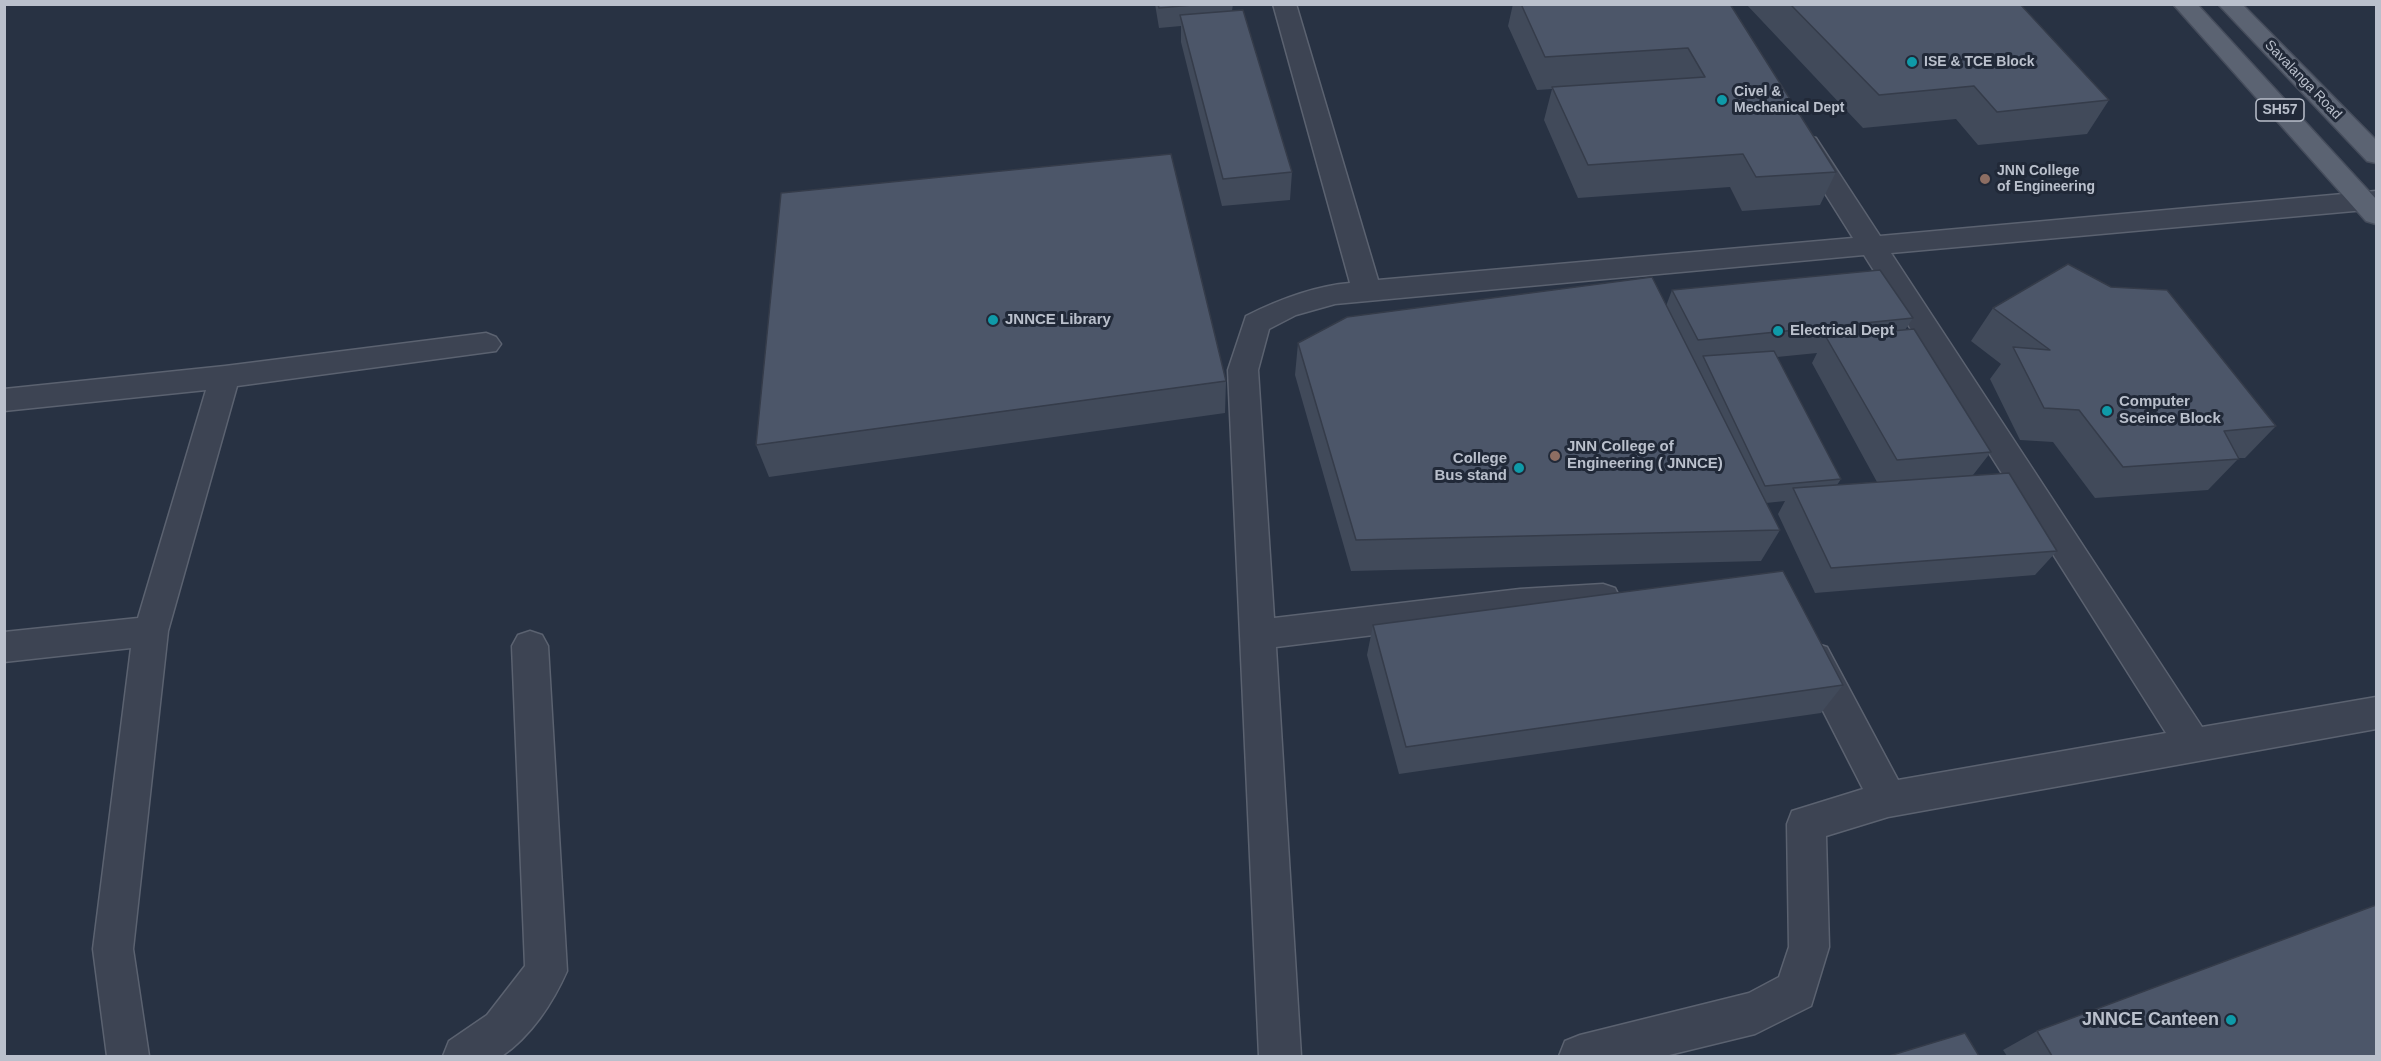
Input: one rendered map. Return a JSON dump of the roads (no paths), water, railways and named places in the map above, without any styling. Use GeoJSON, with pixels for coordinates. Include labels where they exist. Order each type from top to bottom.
{"type":"FeatureCollection","features":[{"type":"Feature","properties":{"kind":"main road","name":"SH57"},"geometry":{"type":"LineString","coordinates":[[2184,4],[2372,205]]}},
{"type":"Feature","properties":{"kind":"main road","name":"Savalanga Road"},"geometry":{"type":"LineString","coordinates":[[2229,4],[2376,155]]}},
{"type":"Feature","properties":{"kind":"street"},"geometry":{"type":"LineString","coordinates":[[1284,4],[1368,291]]}},
{"type":"Feature","properties":{"kind":"street"},"geometry":{"type":"LineString","coordinates":[[1795,125],[2194,746]]}},
{"type":"Feature","properties":{"kind":"street"},"geometry":{"type":"LineString","coordinates":[[1280,1056],[1243,370],[1256,323],[1286,308],[1335,294],[2372,205]]}},
{"type":"Feature","properties":{"kind":"street"},"geometry":{"type":"LineString","coordinates":[[4,400],[225,377],[486,344]]}},
{"type":"Feature","properties":{"kind":"street"},"geometry":{"type":"LineString","coordinates":[[128,1056],[112,949],[151,631],[225,377]]}},
{"type":"Feature","properties":{"kind":"street"},"geometry":{"type":"LineString","coordinates":[[1256,635],[1520,603],[1636,595]]}},
{"type":"Feature","properties":{"kind":"street"},"geometry":{"type":"LineString","coordinates":[[1798,626],[1888,799]]}},
{"type":"Feature","properties":{"kind":"street"},"geometry":{"type":"LineString","coordinates":[[4,647],[151,631]]}},
{"type":"Feature","properties":{"kind":"street"},"geometry":{"type":"LineString","coordinates":[[464,1056],[491,1041],[521,1012],[546,971],[530,646]]}},
{"type":"Feature","properties":{"kind":"street"},"geometry":{"type":"LineString","coordinates":[[1580,1056],[1755,1013],[1796,991],[1809,947],[1806,824],[1888,799],[2376,713]]}},
{"type":"Feature","properties":{"kind":"place","name":"ISE & TCE Block"},"geometry":{"type":"Point","coordinates":[1912,62]}},
{"type":"Feature","properties":{"kind":"place","name":"Civel & Mechanical Dept"},"geometry":{"type":"Point","coordinates":[1722,100]}},
{"type":"Feature","properties":{"kind":"place","name":"JNN College of Engineering"},"geometry":{"type":"Point","coordinates":[1985,179]}},
{"type":"Feature","properties":{"kind":"place","name":"JNNCE Library"},"geometry":{"type":"Point","coordinates":[993,320]}},
{"type":"Feature","properties":{"kind":"place","name":"Electrical Dept"},"geometry":{"type":"Point","coordinates":[1778,331]}},
{"type":"Feature","properties":{"kind":"place","name":"Computer Sceince Block"},"geometry":{"type":"Point","coordinates":[2107,411]}},
{"type":"Feature","properties":{"kind":"place","name":"JNN College of Engineering ( JNNCE)"},"geometry":{"type":"Point","coordinates":[1555,456]}},
{"type":"Feature","properties":{"kind":"place","name":"College Bus stand"},"geometry":{"type":"Point","coordinates":[1519,468]}},
{"type":"Feature","properties":{"kind":"place","name":"JNNCE Canteen"},"geometry":{"type":"Point","coordinates":[2231,1020]}}]}
